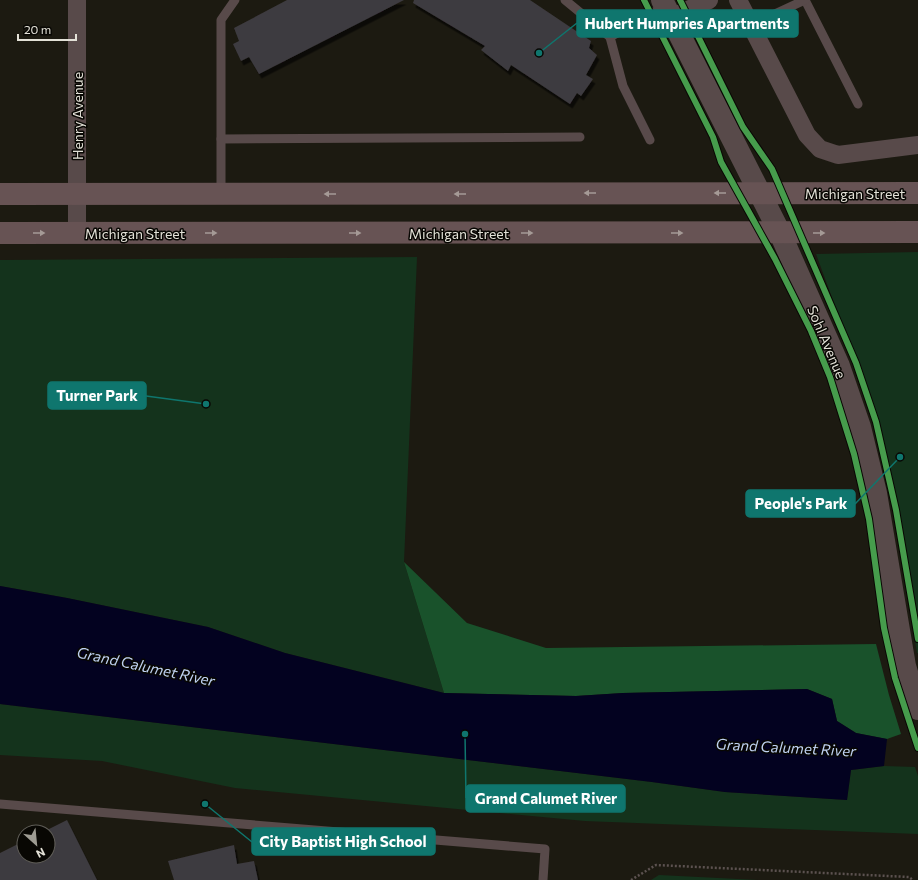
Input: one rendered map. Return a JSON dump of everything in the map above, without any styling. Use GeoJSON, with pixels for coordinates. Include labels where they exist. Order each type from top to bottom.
{"type":"FeatureCollection","features":[{"type":"Feature","properties":{"kind":"main road","name":"Michigan Street"},"geometry":{"type":"LineString","coordinates":[[0,194],[918,194]]}},
{"type":"Feature","properties":{"kind":"main road","name":"Michigan Street"},"geometry":{"type":"LineString","coordinates":[[0,234],[918,232]]}},
{"type":"Feature","properties":{"kind":"street","name":"Henry Avenue"},"geometry":{"type":"LineString","coordinates":[[77,0],[77,233]]}},
{"type":"Feature","properties":{"kind":"street"},"geometry":{"type":"LineString","coordinates":[[666,8],[709,0]]}},
{"type":"Feature","properties":{"kind":"street"},"geometry":{"type":"LineString","coordinates":[[738,0],[807,135],[820,149],[838,155],[918,145]]}},
{"type":"Feature","properties":{"kind":"street","name":"Sohl Avenue"},"geometry":{"type":"LineString","coordinates":[[666,8],[759,194],[780,232],[839,366],[860,427],[876,493],[905,666],[918,709]]}},
{"type":"Feature","properties":{"kind":"lane"},"geometry":{"type":"LineString","coordinates":[[220,194],[221,20],[235,0]]}},
{"type":"Feature","properties":{"kind":"lane"},"geometry":{"type":"LineString","coordinates":[[565,0],[610,37],[623,86],[650,140]]}},
{"type":"Feature","properties":{"kind":"lane"},"geometry":{"type":"LineString","coordinates":[[751,25],[805,0],[858,104]]}},
{"type":"Feature","properties":{"kind":"lane"},"geometry":{"type":"LineString","coordinates":[[610,37],[666,8]]}},
{"type":"Feature","properties":{"kind":"lane"},"geometry":{"type":"LineString","coordinates":[[221,139],[580,137]]}},
{"type":"Feature","properties":{"kind":"lane"},"geometry":{"type":"LineString","coordinates":[[0,804],[545,849],[543,880]]}},
{"type":"Feature","properties":{"kind":"path"},"geometry":{"type":"LineString","coordinates":[[631,880],[656,864],[909,877],[913,880]]}},
{"type":"Feature","properties":{"kind":"green space"},"geometry":{"type":"Polygon","coordinates":[[[918,252],[917,653],[890,490],[857,359],[816,254],[918,252]]]}},
{"type":"Feature","properties":{"kind":"green space"},"geometry":{"type":"Polygon","coordinates":[[[417,257],[404,562],[444,693],[285,653],[208,627],[0,586],[0,260],[417,257]]]}},
{"type":"Feature","properties":{"kind":"green space"},"geometry":{"type":"Polygon","coordinates":[[[404,562],[467,623],[546,648],[876,644],[901,734],[887,739],[856,733],[837,721],[832,699],[807,689],[623,693],[576,696],[444,693],[404,562]]]}},
{"type":"Feature","properties":{"kind":"green space"},"geometry":{"type":"Polygon","coordinates":[[[0,704],[725,792],[847,800],[851,770],[884,766],[915,767],[918,776],[918,834],[585,821],[235,788],[102,761],[0,755],[0,704]]]}},
{"type":"Feature","properties":{"kind":"green space"},"geometry":{"type":"Polygon","coordinates":[[[659,875],[758,880],[651,880],[659,875]]]}},
{"type":"Feature","properties":{"kind":"water"},"geometry":{"type":"Polygon","coordinates":[[[0,586],[208,627],[285,653],[444,693],[576,696],[623,693],[807,689],[832,699],[837,721],[856,733],[887,739],[884,766],[851,770],[847,800],[725,792],[0,704],[0,586]]]}},
{"type":"Feature","properties":{"kind":"building"},"geometry":{"type":"Polygon","coordinates":[[[287,0],[404,0],[259,74],[249,57],[241,61],[233,44],[239,41],[234,28],[287,0]]]}},
{"type":"Feature","properties":{"kind":"building"},"geometry":{"type":"Polygon","coordinates":[[[414,0],[530,0],[591,41],[589,48],[597,55],[586,75],[593,79],[581,96],[577,93],[570,104],[511,65],[508,71],[481,50],[485,46],[413,3],[414,0]]]}},
{"type":"Feature","properties":{"kind":"building"},"geometry":{"type":"Polygon","coordinates":[[[67,820],[97,880],[0,880],[0,853],[16,845],[16,864],[56,864],[56,826],[67,820]]]}},
{"type":"Feature","properties":{"kind":"building"},"geometry":{"type":"Polygon","coordinates":[[[234,845],[237,864],[254,861],[258,880],[174,880],[168,861],[234,845]]]}},
{"type":"Feature","properties":{"kind":"cycle path"},"geometry":{"type":"LineString","coordinates":[[644,0],[713,137],[721,162],[775,259],[811,331],[830,377],[854,454],[869,519],[884,628],[895,678],[918,748]]}},
{"type":"Feature","properties":{"kind":"cycle path"},"geometry":{"type":"LineString","coordinates":[[680,0],[743,127],[772,169],[856,363],[876,422],[896,510],[918,639]]}},
{"type":"Feature","properties":{"kind":"place","name":"Hubert Humpries Apartments"},"geometry":{"type":"Point","coordinates":[539,53]}},
{"type":"Feature","properties":{"kind":"place","name":"Turner Park"},"geometry":{"type":"Point","coordinates":[206,404]}},
{"type":"Feature","properties":{"kind":"place","name":"People's Park"},"geometry":{"type":"Point","coordinates":[900,457]}},
{"type":"Feature","properties":{"kind":"place","name":"Grand Calumet River"},"geometry":{"type":"Point","coordinates":[465,734]}},
{"type":"Feature","properties":{"kind":"place","name":"City Baptist High School"},"geometry":{"type":"Point","coordinates":[205,804]}}]}
